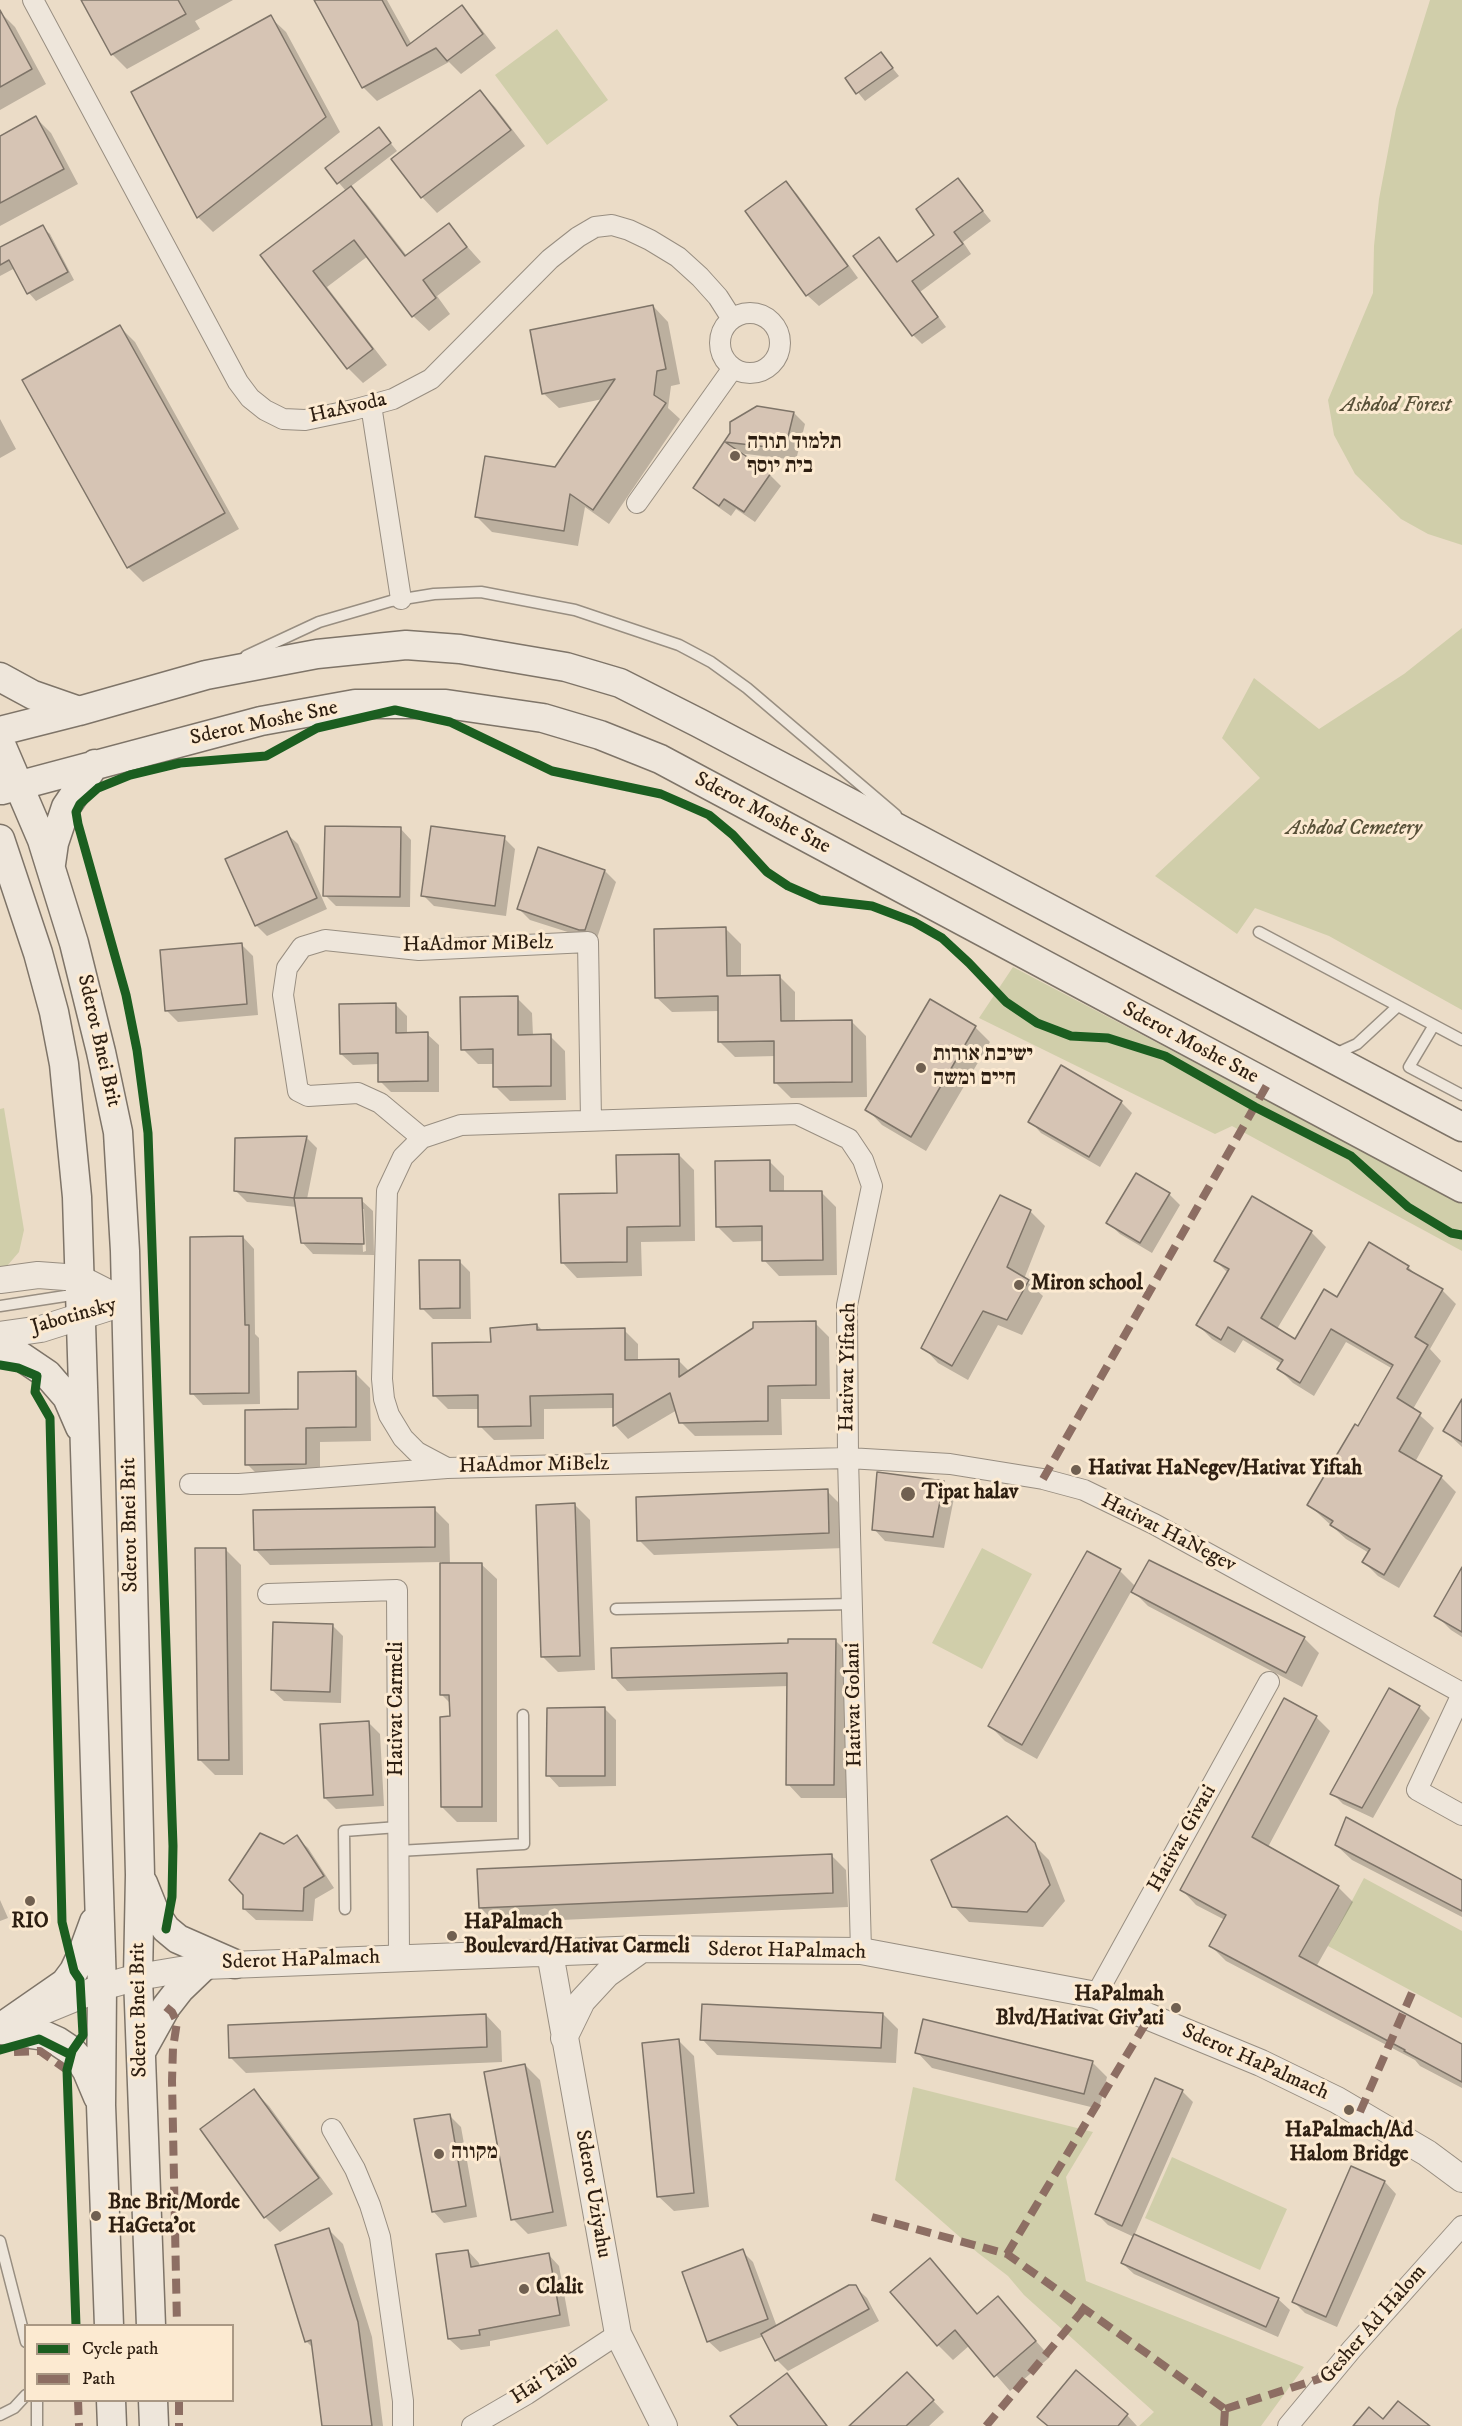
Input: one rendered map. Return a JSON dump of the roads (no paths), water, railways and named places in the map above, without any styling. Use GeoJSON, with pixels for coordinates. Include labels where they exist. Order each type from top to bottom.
{"type":"FeatureCollection","features":[{"type":"Feature","properties":{"kind":"main road"},"geometry":{"type":"LineString","coordinates":[[0,731],[206,675],[316,654],[406,645],[460,649],[566,667],[620,683],[1462,1127]]}},
{"type":"Feature","properties":{"kind":"main road"},"geometry":{"type":"LineString","coordinates":[[0,677],[33,695],[79,711]]}},
{"type":"Feature","properties":{"kind":"main road","name":"Sderot Moshe Sne"},"geometry":{"type":"LineString","coordinates":[[10,787],[261,721],[356,704],[446,704],[543,718],[600,735],[660,759],[1462,1188]]}},
{"type":"Feature","properties":{"kind":"main road","name":"Sderot Bnei Brit"},"geometry":{"type":"LineString","coordinates":[[0,742],[10,787],[51,866],[87,989],[118,1132],[126,1302],[140,1875],[138,1977],[140,2054],[151,2324]]}},
{"type":"Feature","properties":{"kind":"main road"},"geometry":{"type":"LineString","coordinates":[[51,866],[54,843],[66,807],[95,764]]}},
{"type":"Feature","properties":{"kind":"main road","name":"Sderot Bnei Brit"},"geometry":{"type":"LineString","coordinates":[[0,839],[23,905],[54,1012],[64,1064],[77,1197],[102,1987],[101,2105],[109,2324]]}},
{"type":"Feature","properties":{"kind":"main road"},"geometry":{"type":"LineString","coordinates":[[0,881],[23,905]]}},
{"type":"Feature","properties":{"kind":"main road"},"geometry":{"type":"LineString","coordinates":[[0,1346],[13,1350],[42,1370],[58,1385],[67,1397],[84,1435]]}},
{"type":"Feature","properties":{"kind":"main road"},"geometry":{"type":"LineString","coordinates":[[140,1875],[155,1913],[166,1929],[178,1939],[235,1964]]}},
{"type":"Feature","properties":{"kind":"main road"},"geometry":{"type":"LineString","coordinates":[[0,2029],[64,1983],[74,1971],[99,1908]]}},
{"type":"Feature","properties":{"kind":"main road"},"geometry":{"type":"LineString","coordinates":[[140,2054],[166,2007],[180,1989],[204,1966]]}},
{"type":"Feature","properties":{"kind":"main road"},"geometry":{"type":"LineString","coordinates":[[0,2029],[46,2036],[72,2051],[87,2071],[101,2105]]}},
{"type":"Feature","properties":{"kind":"main road"},"geometry":{"type":"LineString","coordinates":[[111,2402],[112,2426]]}},
{"type":"Feature","properties":{"kind":"main road"},"geometry":{"type":"LineString","coordinates":[[153,2402],[154,2426]]}},
{"type":"Feature","properties":{"kind":"street","name":"HaAvoda"},"geometry":{"type":"LineString","coordinates":[[33,0],[238,382],[250,398],[265,410],[284,419],[305,420],[393,399],[431,379],[550,259],[595,227],[612,225],[629,230],[678,257],[718,297],[732,319]]}},
{"type":"Feature","properties":{"kind":"street"},"geometry":{"type":"LineString","coordinates":[[751,313],[761,315],[776,328],[779,348],[776,357],[761,371],[742,372],[733,368],[721,353],[721,334],[732,319],[751,313]]}},
{"type":"Feature","properties":{"kind":"street"},"geometry":{"type":"LineString","coordinates":[[637,503],[733,368]]}},
{"type":"Feature","properties":{"kind":"street"},"geometry":{"type":"LineString","coordinates":[[370,405],[400,599]]}},
{"type":"Feature","properties":{"kind":"street","name":"HaAdmor MiBelz"},"geometry":{"type":"LineString","coordinates":[[422,1138],[380,1103],[358,1093],[308,1096],[298,1091],[283,995],[287,968],[302,947],[325,940],[419,950],[588,942],[591,1120]]}},
{"type":"Feature","properties":{"kind":"street","name":"HaAdmor MiBelz"},"geometry":{"type":"LineString","coordinates":[[848,1458],[447,1468],[417,1452],[404,1438],[389,1415],[384,1399],[382,1378],[387,1191],[403,1157],[422,1138],[461,1125],[797,1114],[849,1139]]}},
{"type":"Feature","properties":{"kind":"street","name":"Hativat Yiftach"},"geometry":{"type":"LineString","coordinates":[[848,1458],[847,1305],[872,1186],[863,1160],[849,1139]]}},
{"type":"Feature","properties":{"kind":"street","name":"Jabotinsky"},"geometry":{"type":"LineString","coordinates":[[0,1281],[38,1275],[80,1296],[126,1302]]}},
{"type":"Feature","properties":{"kind":"street","name":"Jabotinsky"},"geometry":{"type":"LineString","coordinates":[[0,1335],[41,1329],[80,1296],[126,1302]]}},
{"type":"Feature","properties":{"kind":"street","name":"Hativat Golani"},"geometry":{"type":"LineString","coordinates":[[848,1458],[861,1951]]}},
{"type":"Feature","properties":{"kind":"street","name":"Hativat HaNegev"},"geometry":{"type":"LineString","coordinates":[[848,1458],[950,1464],[1043,1479],[1084,1490],[1154,1524],[1462,1693]]}},
{"type":"Feature","properties":{"kind":"street"},"geometry":{"type":"LineString","coordinates":[[190,1484],[238,1484],[447,1468]]}},
{"type":"Feature","properties":{"kind":"street","name":"Hativat Carmeli"},"geometry":{"type":"LineString","coordinates":[[268,1594],[397,1590],[399,1958]]}},
{"type":"Feature","properties":{"kind":"street","name":"Hativat Givati"},"geometry":{"type":"LineString","coordinates":[[1096,1995],[1269,1682]]}},
{"type":"Feature","properties":{"kind":"street"},"geometry":{"type":"LineString","coordinates":[[1462,1693],[1417,1790],[1462,1815]]}},
{"type":"Feature","properties":{"kind":"street"},"geometry":{"type":"LineString","coordinates":[[564,2038],[582,2001],[608,1974],[642,1949]]}},
{"type":"Feature","properties":{"kind":"street","name":"Sderot HaPalmach"},"geometry":{"type":"LineString","coordinates":[[0,2029],[102,1987],[138,1977],[204,1966],[642,1949],[861,1951],[1096,1995],[1261,2062],[1337,2100],[1427,2153],[1462,2179]]}},
{"type":"Feature","properties":{"kind":"street","name":"Sderot Uziyahu"},"geometry":{"type":"LineString","coordinates":[[550,1953],[618,2334],[664,2426]]}},
{"type":"Feature","properties":{"kind":"street"},"geometry":{"type":"LineString","coordinates":[[332,2129],[355,2169],[380,2237],[403,2401],[404,2426]]}},
{"type":"Feature","properties":{"kind":"street","name":"Gesher Ad Halom"},"geometry":{"type":"LineString","coordinates":[[1288,2426],[1352,2349],[1462,2226]]}},
{"type":"Feature","properties":{"kind":"street","name":"Hai Taib"},"geometry":{"type":"LineString","coordinates":[[472,2426],[618,2334]]}},
{"type":"Feature","properties":{"kind":"lane"},"geometry":{"type":"LineString","coordinates":[[206,675],[320,622],[400,599],[434,594],[481,592],[575,610],[679,645],[711,662],[747,688],[938,850]]}},
{"type":"Feature","properties":{"kind":"lane"},"geometry":{"type":"LineString","coordinates":[[1259,932],[1462,1040]]}},
{"type":"Feature","properties":{"kind":"lane"},"geometry":{"type":"LineString","coordinates":[[1331,1056],[1357,1044],[1398,1006]]}},
{"type":"Feature","properties":{"kind":"lane"},"geometry":{"type":"LineString","coordinates":[[1434,1025],[1409,1066],[1462,1095]]}},
{"type":"Feature","properties":{"kind":"lane"},"geometry":{"type":"LineString","coordinates":[[0,1306],[80,1296]]}},
{"type":"Feature","properties":{"kind":"lane"},"geometry":{"type":"LineString","coordinates":[[616,1609],[852,1604]]}},
{"type":"Feature","properties":{"kind":"lane"},"geometry":{"type":"LineString","coordinates":[[398,1851],[524,1844],[523,1715]]}},
{"type":"Feature","properties":{"kind":"lane"},"geometry":{"type":"LineString","coordinates":[[345,1909],[344,1831],[398,1827]]}},
{"type":"Feature","properties":{"kind":"lane"},"geometry":{"type":"LineString","coordinates":[[0,2241],[24,2334]]}},
{"type":"Feature","properties":{"kind":"lane"},"geometry":{"type":"LineString","coordinates":[[0,2415],[14,2409],[24,2397]]}},
{"type":"Feature","properties":{"kind":"lane"},"geometry":{"type":"LineString","coordinates":[[37,2402],[37,2426]]}},
{"type":"Feature","properties":{"kind":"place","name":"תלמוד תורה בית יוסף"},"geometry":{"type":"Point","coordinates":[735,456]}},
{"type":"Feature","properties":{"kind":"place","name":"ישיבת אורות חיים ומשה"},"geometry":{"type":"Point","coordinates":[921,1068]}},
{"type":"Feature","properties":{"kind":"place","name":"Miron school"},"geometry":{"type":"Point","coordinates":[1019,1285]}},
{"type":"Feature","properties":{"kind":"place","name":"Hativat HaNegev/Hativat Yiftah"},"geometry":{"type":"Point","coordinates":[1076,1470]}},
{"type":"Feature","properties":{"kind":"place","name":"Tipat halav"},"geometry":{"type":"Point","coordinates":[908,1494]}},
{"type":"Feature","properties":{"kind":"place","name":"RIO"},"geometry":{"type":"Point","coordinates":[30,1901]}},
{"type":"Feature","properties":{"kind":"place","name":"HaPalmach Boulevard/Hativat Carmeli"},"geometry":{"type":"Point","coordinates":[452,1936]}},
{"type":"Feature","properties":{"kind":"place","name":"HaPalmah Blvd/Hativat Giv'ati"},"geometry":{"type":"Point","coordinates":[1176,2008]}},
{"type":"Feature","properties":{"kind":"place","name":"HaPalmach/Ad Halom Bridge"},"geometry":{"type":"Point","coordinates":[1349,2110]}},
{"type":"Feature","properties":{"kind":"place","name":"מקווה"},"geometry":{"type":"Point","coordinates":[439,2154]}},
{"type":"Feature","properties":{"kind":"place","name":"Bne Brit/Morde HaGeta'ot"},"geometry":{"type":"Point","coordinates":[96,2216]}},
{"type":"Feature","properties":{"kind":"place","name":"Clalit"},"geometry":{"type":"Point","coordinates":[524,2289]}},
{"type":"Feature","properties":{"kind":"park label","name":"Ashdod Forest"},"geometry":{"type":"Point","coordinates":[1396,407]}},
{"type":"Feature","properties":{"kind":"park label","name":"Ashdod Cemetery"},"geometry":{"type":"Point","coordinates":[1354,830]}}]}
